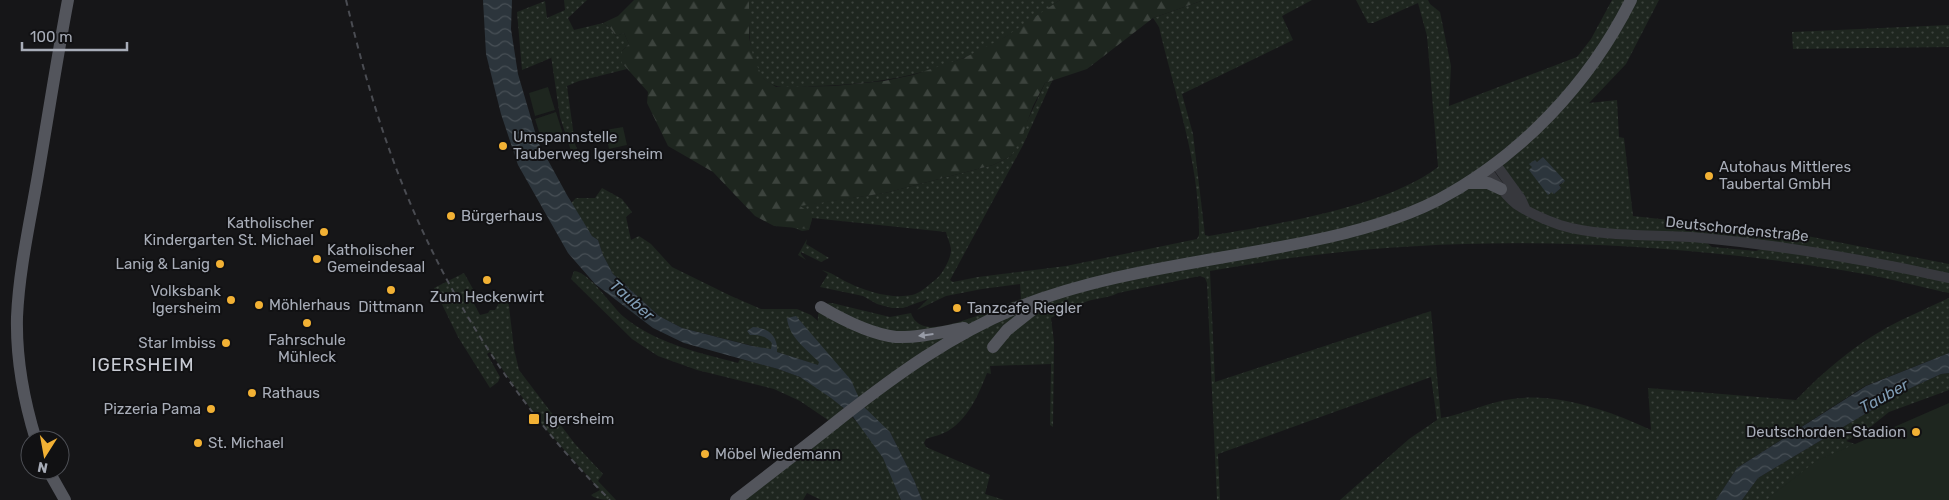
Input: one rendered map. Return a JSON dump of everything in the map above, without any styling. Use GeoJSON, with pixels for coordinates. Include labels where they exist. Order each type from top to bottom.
{"type":"FeatureCollection","features":[{"type":"Feature","properties":{"kind":"main road"},"geometry":{"type":"LineString","coordinates":[[33,430],[20,367],[17,318],[19,289],[68,0]]}},
{"type":"Feature","properties":{"kind":"main road"},"geometry":{"type":"LineString","coordinates":[[736,500],[882,386],[927,354],[974,327],[1051,296],[1112,280],[1308,242],[1354,231],[1438,200],[1491,166],[1544,121],[1597,59],[1631,0]]}},
{"type":"Feature","properties":{"kind":"main road"},"geometry":{"type":"LineString","coordinates":[[1467,183],[1488,183],[1501,189]]}},
{"type":"Feature","properties":{"kind":"main road"},"geometry":{"type":"LineString","coordinates":[[993,346],[1007,330],[1051,296]]}},
{"type":"Feature","properties":{"kind":"main road"},"geometry":{"type":"LineString","coordinates":[[821,308],[842,320],[895,337],[926,336],[974,327]]}},
{"type":"Feature","properties":{"kind":"main road"},"geometry":{"type":"LineString","coordinates":[[54,480],[65,500]]}},
{"type":"Feature","properties":{"kind":"street","name":"Deutschordenstraße"},"geometry":{"type":"LineString","coordinates":[[1491,166],[1501,189],[1515,203],[1558,224],[1582,230],[1700,238],[1771,246],[1829,254],[1949,278]]}},
{"type":"Feature","properties":{"kind":"street"},"geometry":{"type":"LineString","coordinates":[[1491,166],[1521,199],[1525,208]]}},
{"type":"Feature","properties":{"kind":"green space"},"geometry":{"type":"Polygon","coordinates":[[[564,0],[587,0],[568,18],[574,30],[603,23],[616,36],[624,33],[629,44],[622,51],[622,63],[627,69],[579,81],[567,86],[575,144],[582,162],[574,160],[560,117],[551,56],[551,58],[522,70],[517,12],[545,1],[547,18],[565,10],[564,0]]]}},
{"type":"Feature","properties":{"kind":"green space"},"geometry":{"type":"Polygon","coordinates":[[[634,0],[749,0],[749,37],[754,60],[764,79],[776,87],[834,86],[884,81],[913,75],[964,58],[1005,37],[1060,0],[1204,0],[1153,18],[1087,69],[1045,83],[1033,106],[1021,139],[1011,156],[993,165],[885,193],[800,206],[812,214],[809,229],[774,226],[755,216],[713,172],[668,146],[647,103],[648,92],[622,63],[622,51],[629,44],[624,33],[616,36],[603,23],[618,16],[634,0]]]}},
{"type":"Feature","properties":{"kind":"green space"},"geometry":{"type":"Polygon","coordinates":[[[749,0],[1060,0],[1014,32],[985,48],[962,59],[938,67],[913,74],[863,83],[788,88],[776,86],[765,80],[755,64],[750,43],[749,0]]]}},
{"type":"Feature","properties":{"kind":"green space"},"geometry":{"type":"Polygon","coordinates":[[[1204,0],[1312,0],[1282,16],[1293,40],[1182,94],[1193,134],[1205,235],[1209,236],[1297,220],[1359,204],[1415,181],[1438,167],[1427,36],[1418,3],[1373,23],[1368,23],[1356,0],[1428,0],[1440,12],[1451,66],[1449,106],[1577,57],[1591,39],[1612,0],[1659,0],[1626,64],[1589,103],[1617,100],[1619,137],[1624,138],[1633,216],[1797,234],[1949,264],[1949,293],[1875,276],[1797,263],[1660,249],[1590,245],[1521,243],[1451,244],[1383,248],[1249,264],[1210,271],[1215,382],[1431,311],[1441,418],[1512,399],[1547,398],[1601,410],[1651,430],[1648,388],[1796,400],[1827,370],[1873,335],[1949,298],[1949,353],[1865,386],[1737,468],[1716,500],[1340,500],[1409,439],[1437,420],[1431,377],[1218,454],[1220,500],[1217,500],[1207,283],[1205,278],[1200,276],[1088,301],[1051,318],[1054,342],[1053,427],[1050,425],[1051,364],[990,366],[991,374],[987,373],[976,397],[961,420],[948,431],[926,439],[924,443],[926,447],[990,475],[985,494],[1004,500],[922,500],[890,432],[809,366],[808,362],[777,352],[682,328],[659,316],[613,274],[598,240],[592,236],[571,203],[576,198],[595,198],[602,188],[622,199],[632,212],[626,217],[631,240],[639,236],[651,244],[672,267],[761,309],[797,309],[811,315],[818,321],[818,315],[822,307],[832,303],[890,317],[911,313],[919,324],[924,326],[934,327],[959,322],[1021,299],[1020,284],[946,296],[917,310],[928,299],[903,308],[892,308],[877,304],[863,296],[820,287],[828,274],[822,270],[872,292],[896,296],[915,294],[938,278],[946,266],[951,250],[946,232],[812,218],[809,230],[802,231],[755,212],[885,193],[993,165],[1011,156],[1045,83],[1052,81],[1023,145],[950,280],[953,282],[1066,266],[1197,239],[1199,235],[1198,208],[1191,155],[1159,27],[1153,18],[1204,0]],[[1543,157],[1532,167],[1548,194],[1552,191],[1554,194],[1561,188],[1559,186],[1564,181],[1543,157]],[[1495,163],[1482,182],[1515,203],[1495,163]],[[1701,238],[1712,247],[1756,251],[1769,246],[1701,238]]]}},
{"type":"Feature","properties":{"kind":"green space"},"geometry":{"type":"Polygon","coordinates":[[[1949,25],[1949,47],[1793,49],[1792,32],[1949,25]]]}},
{"type":"Feature","properties":{"kind":"green space"},"geometry":{"type":"Polygon","coordinates":[[[548,87],[555,110],[535,116],[529,93],[548,87]]]}},
{"type":"Feature","properties":{"kind":"green space"},"geometry":{"type":"Polygon","coordinates":[[[556,112],[563,134],[542,141],[535,119],[556,112]]]}},
{"type":"Feature","properties":{"kind":"green space"},"geometry":{"type":"Polygon","coordinates":[[[623,127],[627,145],[609,149],[605,130],[623,127]]]}},
{"type":"Feature","properties":{"kind":"green space"},"geometry":{"type":"Polygon","coordinates":[[[807,239],[806,244],[829,258],[821,262],[801,252],[806,260],[798,255],[807,239]]]}},
{"type":"Feature","properties":{"kind":"green space"},"geometry":{"type":"Polygon","coordinates":[[[574,271],[587,277],[624,317],[650,334],[678,346],[738,363],[740,359],[779,369],[802,378],[826,393],[848,412],[876,446],[886,463],[901,500],[821,500],[807,493],[803,500],[736,500],[837,428],[800,401],[774,389],[697,370],[658,356],[632,339],[571,279],[574,271]]]}},
{"type":"Feature","properties":{"kind":"green space"},"geometry":{"type":"Polygon","coordinates":[[[464,273],[473,289],[469,294],[480,315],[488,313],[490,310],[495,310],[499,303],[508,298],[514,349],[519,370],[575,444],[603,474],[598,481],[616,500],[599,499],[591,495],[600,490],[543,426],[490,352],[487,354],[500,377],[498,382],[490,388],[458,337],[434,288],[464,273]]]}},
{"type":"Feature","properties":{"kind":"green space"},"geometry":{"type":"Polygon","coordinates":[[[1949,373],[1949,390],[1889,412],[1864,432],[1846,441],[1879,452],[1817,500],[1742,500],[1758,478],[1900,393],[1941,374],[1949,373]]]}},
{"type":"Feature","properties":{"kind":"green space","name":"Deutschorden-Stadion"},"geometry":{"type":"Polygon","coordinates":[[[1949,403],[1949,500],[1766,500],[1816,461],[1949,403]]]}},
{"type":"Feature","properties":{"kind":"water","name":"Tauber"},"geometry":{"type":"Polygon","coordinates":[[[483,0],[512,0],[511,29],[518,74],[538,142],[592,236],[598,240],[613,274],[659,316],[682,328],[771,349],[772,343],[765,337],[750,335],[747,331],[753,327],[764,329],[774,337],[777,352],[818,365],[819,362],[794,337],[788,325],[787,318],[796,316],[851,380],[862,405],[890,432],[922,500],[901,500],[883,458],[851,414],[800,377],[684,343],[653,328],[595,284],[568,253],[518,165],[501,114],[486,54],[483,0]]]}},
{"type":"Feature","properties":{"kind":"water"},"geometry":{"type":"Polygon","coordinates":[[[1543,157],[1565,181],[1559,185],[1561,188],[1554,194],[1552,192],[1548,195],[1529,170],[1532,167],[1529,164],[1535,160],[1537,162],[1543,157]]]}},
{"type":"Feature","properties":{"kind":"water","name":"Tauber"},"geometry":{"type":"Polygon","coordinates":[[[1949,353],[1949,373],[1941,374],[1900,393],[1758,478],[1742,500],[1716,500],[1737,468],[1866,386],[1949,353]]]}},
{"type":"Feature","properties":{"kind":"railway"},"geometry":{"type":"LineString","coordinates":[[346,0],[365,73],[388,146],[428,243],[452,290],[508,379],[540,422],[610,500]]}},
{"type":"Feature","properties":{"kind":"place","name":"Umspannstelle Tauberweg Igersheim"},"geometry":{"type":"Point","coordinates":[503,146]}},
{"type":"Feature","properties":{"kind":"place","name":"Autohaus Mittleres Taubertal GmbH"},"geometry":{"type":"Point","coordinates":[1709,176]}},
{"type":"Feature","properties":{"kind":"place","name":"Bürgerhaus"},"geometry":{"type":"Point","coordinates":[451,216]}},
{"type":"Feature","properties":{"kind":"place","name":"Katholischer Kindergarten St. Michael"},"geometry":{"type":"Point","coordinates":[324,232]}},
{"type":"Feature","properties":{"kind":"place","name":"Katholischer Gemeindesaal"},"geometry":{"type":"Point","coordinates":[317,259]}},
{"type":"Feature","properties":{"kind":"place","name":"Lanig & Lanig"},"geometry":{"type":"Point","coordinates":[220,264]}},
{"type":"Feature","properties":{"kind":"place","name":"Zum Heckenwirt"},"geometry":{"type":"Point","coordinates":[487,280]}},
{"type":"Feature","properties":{"kind":"place","name":"Dittmann"},"geometry":{"type":"Point","coordinates":[391,290]}},
{"type":"Feature","properties":{"kind":"place","name":"Volksbank Igersheim"},"geometry":{"type":"Point","coordinates":[231,300]}},
{"type":"Feature","properties":{"kind":"place","name":"Möhlerhaus"},"geometry":{"type":"Point","coordinates":[259,305]}},
{"type":"Feature","properties":{"kind":"place","name":"Tanzcafe Riegler"},"geometry":{"type":"Point","coordinates":[957,308]}},
{"type":"Feature","properties":{"kind":"place","name":"Fahrschule Mühleck"},"geometry":{"type":"Point","coordinates":[307,323]}},
{"type":"Feature","properties":{"kind":"place","name":"Star Imbiss"},"geometry":{"type":"Point","coordinates":[226,343]}},
{"type":"Feature","properties":{"kind":"place","name":"Rathaus"},"geometry":{"type":"Point","coordinates":[252,393]}},
{"type":"Feature","properties":{"kind":"place","name":"Pizzeria Pama"},"geometry":{"type":"Point","coordinates":[211,409]}},
{"type":"Feature","properties":{"kind":"place","name":"Igersheim"},"geometry":{"type":"Point","coordinates":[534,419]}},
{"type":"Feature","properties":{"kind":"place","name":"Deutschorden-Stadion"},"geometry":{"type":"Point","coordinates":[1916,432]}},
{"type":"Feature","properties":{"kind":"place","name":"St. Michael"},"geometry":{"type":"Point","coordinates":[198,443]}},
{"type":"Feature","properties":{"kind":"place","name":"Möbel Wiedemann"},"geometry":{"type":"Point","coordinates":[705,454]}},
{"type":"Feature","properties":{"kind":"district","name":"IGERSHEIM"},"geometry":{"type":"Point","coordinates":[143,365]}}]}
